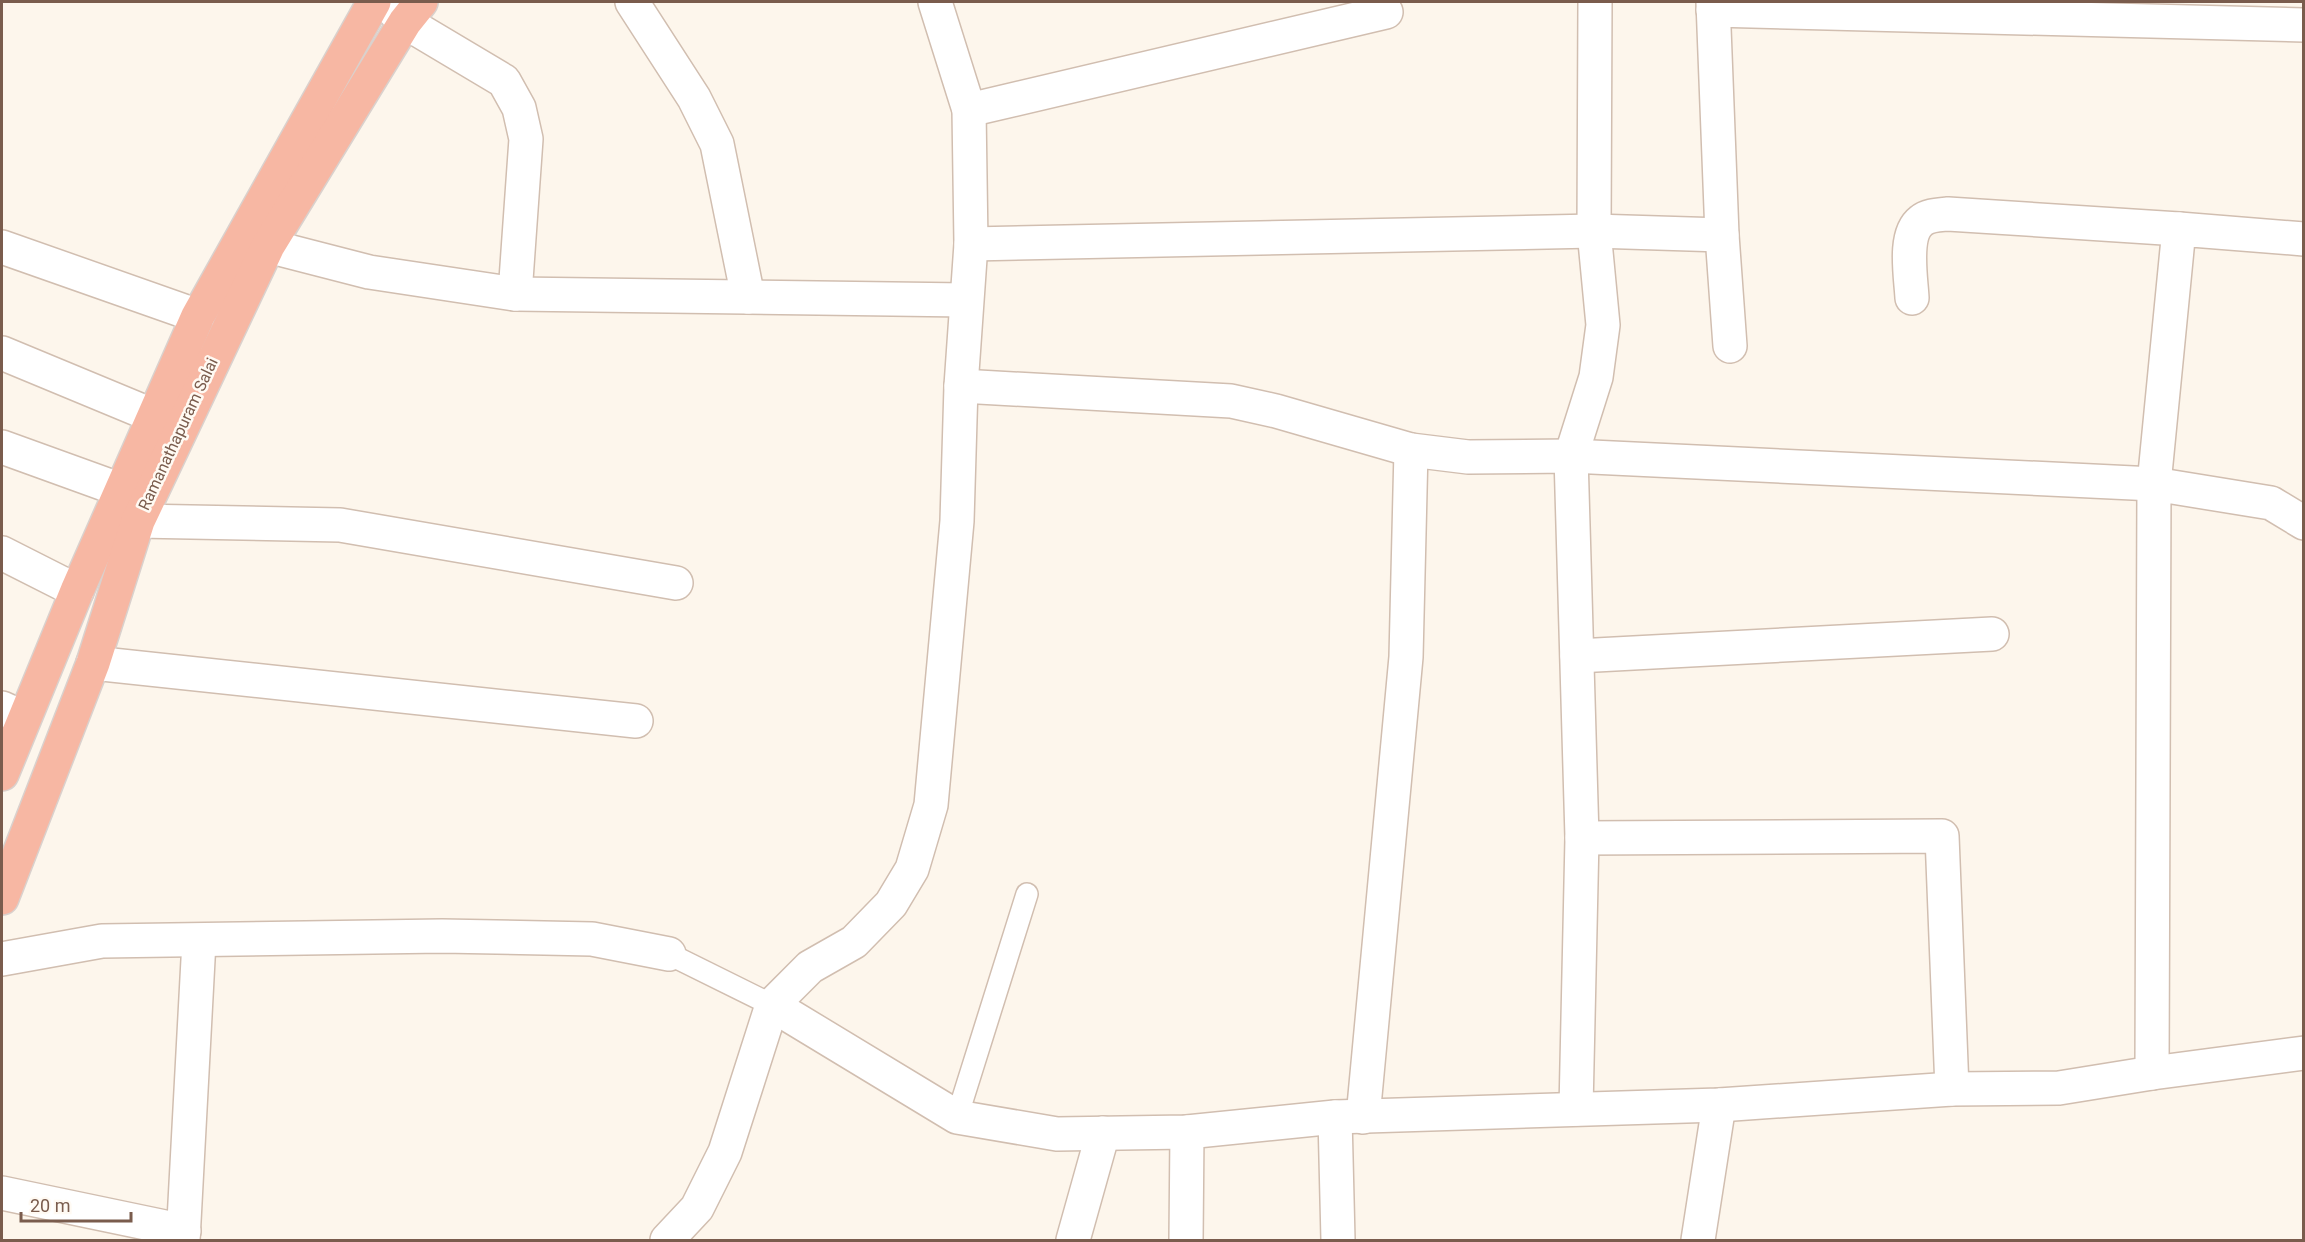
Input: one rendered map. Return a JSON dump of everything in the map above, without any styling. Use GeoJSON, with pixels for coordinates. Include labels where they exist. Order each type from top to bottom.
{"type":"FeatureCollection","features":[{"type":"Feature","properties":{"kind":"highway","name":"Ramanathapuram Salai"},"geometry":{"type":"LineString","coordinates":[[2,774],[13,713],[77,591],[198,316],[375,2]]}},
{"type":"Feature","properties":{"kind":"highway","name":"Ramanathapuram Salai"},"geometry":{"type":"LineString","coordinates":[[2,898],[93,663],[138,521],[268,246],[404,8]]}},
{"type":"Feature","properties":{"kind":"street"},"geometry":{"type":"LineString","coordinates":[[632,2],[694,98],[717,144],[748,297]]}},
{"type":"Feature","properties":{"kind":"street"},"geometry":{"type":"LineString","coordinates":[[668,1240],[697,1208],[725,1152],[772,1005],[810,967],[854,942],[891,904],[912,869],[931,805],[957,521],[961,386],[971,244],[969,110],[935,2]]}},
{"type":"Feature","properties":{"kind":"street"},"geometry":{"type":"LineString","coordinates":[[1576,1109],[1582,838],[1571,456],[1596,377],[1603,325],[1594,231],[1595,2]]}},
{"type":"Feature","properties":{"kind":"street"},"geometry":{"type":"LineString","coordinates":[[1730,346],[1722,235],[1713,6],[2304,26]]}},
{"type":"Feature","properties":{"kind":"street"},"geometry":{"type":"LineString","coordinates":[[404,8],[504,81],[519,108],[526,138],[515,294]]}},
{"type":"Feature","properties":{"kind":"street"},"geometry":{"type":"LineString","coordinates":[[969,110],[1386,12]]}},
{"type":"Feature","properties":{"kind":"street"},"geometry":{"type":"LineString","coordinates":[[1912,298],[1910,243],[1912,231],[1921,220],[1932,215],[1948,214],[2179,229],[2304,240]]}},
{"type":"Feature","properties":{"kind":"street"},"geometry":{"type":"LineString","coordinates":[[2152,1073],[2154,484],[2179,229]]}},
{"type":"Feature","properties":{"kind":"street"},"geometry":{"type":"LineString","coordinates":[[971,244],[1594,231],[1722,235]]}},
{"type":"Feature","properties":{"kind":"street"},"geometry":{"type":"LineString","coordinates":[[268,246],[369,272],[515,294],[966,300]]}},
{"type":"Feature","properties":{"kind":"street"},"geometry":{"type":"LineString","coordinates":[[2,247],[198,316]]}},
{"type":"Feature","properties":{"kind":"street"},"geometry":{"type":"LineString","coordinates":[[2,353],[154,416]]}},
{"type":"Feature","properties":{"kind":"street"},"geometry":{"type":"LineString","coordinates":[[961,386],[1231,401],[1276,411],[1412,450],[1468,457],[1571,456],[2154,484],[2271,503],[2304,523]]}},
{"type":"Feature","properties":{"kind":"street"},"geometry":{"type":"LineString","coordinates":[[2,447],[121,490]]}},
{"type":"Feature","properties":{"kind":"street"},"geometry":{"type":"LineString","coordinates":[[1338,1240],[1349,1117],[1406,657],[1412,450]]}},
{"type":"Feature","properties":{"kind":"street"},"geometry":{"type":"LineString","coordinates":[[138,521],[340,525],[676,583]]}},
{"type":"Feature","properties":{"kind":"street"},"geometry":{"type":"LineString","coordinates":[[2,553],[77,591]]}},
{"type":"Feature","properties":{"kind":"street"},"geometry":{"type":"LineString","coordinates":[[1577,656],[1992,634]]}},
{"type":"Feature","properties":{"kind":"street"},"geometry":{"type":"LineString","coordinates":[[93,663],[636,721]]}},
{"type":"Feature","properties":{"kind":"street"},"geometry":{"type":"LineString","coordinates":[[1582,838],[1942,837],[1952,1089]]}},
{"type":"Feature","properties":{"kind":"street"},"geometry":{"type":"LineString","coordinates":[[2,959],[102,941],[442,936],[592,939],[669,954]]}},
{"type":"Feature","properties":{"kind":"street"},"geometry":{"type":"LineString","coordinates":[[2,1192],[184,1236],[199,941]]}},
{"type":"Feature","properties":{"kind":"street"},"geometry":{"type":"LineString","coordinates":[[772,1005],[957,1117],[1057,1134],[1187,1132],[1349,1117],[1719,1105],[1952,1089],[2059,1088],[2304,1053]]}},
{"type":"Feature","properties":{"kind":"street"},"geometry":{"type":"LineString","coordinates":[[1698,1240],[1719,1105]]}},
{"type":"Feature","properties":{"kind":"street"},"geometry":{"type":"LineString","coordinates":[[1186,1240],[1187,1132]]}},
{"type":"Feature","properties":{"kind":"street"},"geometry":{"type":"LineString","coordinates":[[1073,1240],[1103,1133]]}},
{"type":"Feature","properties":{"kind":"lane"},"geometry":{"type":"LineString","coordinates":[[957,1117],[1027,894]]}},
{"type":"Feature","properties":{"kind":"lane"},"geometry":{"type":"LineString","coordinates":[[669,954],[772,1005]]}}]}
